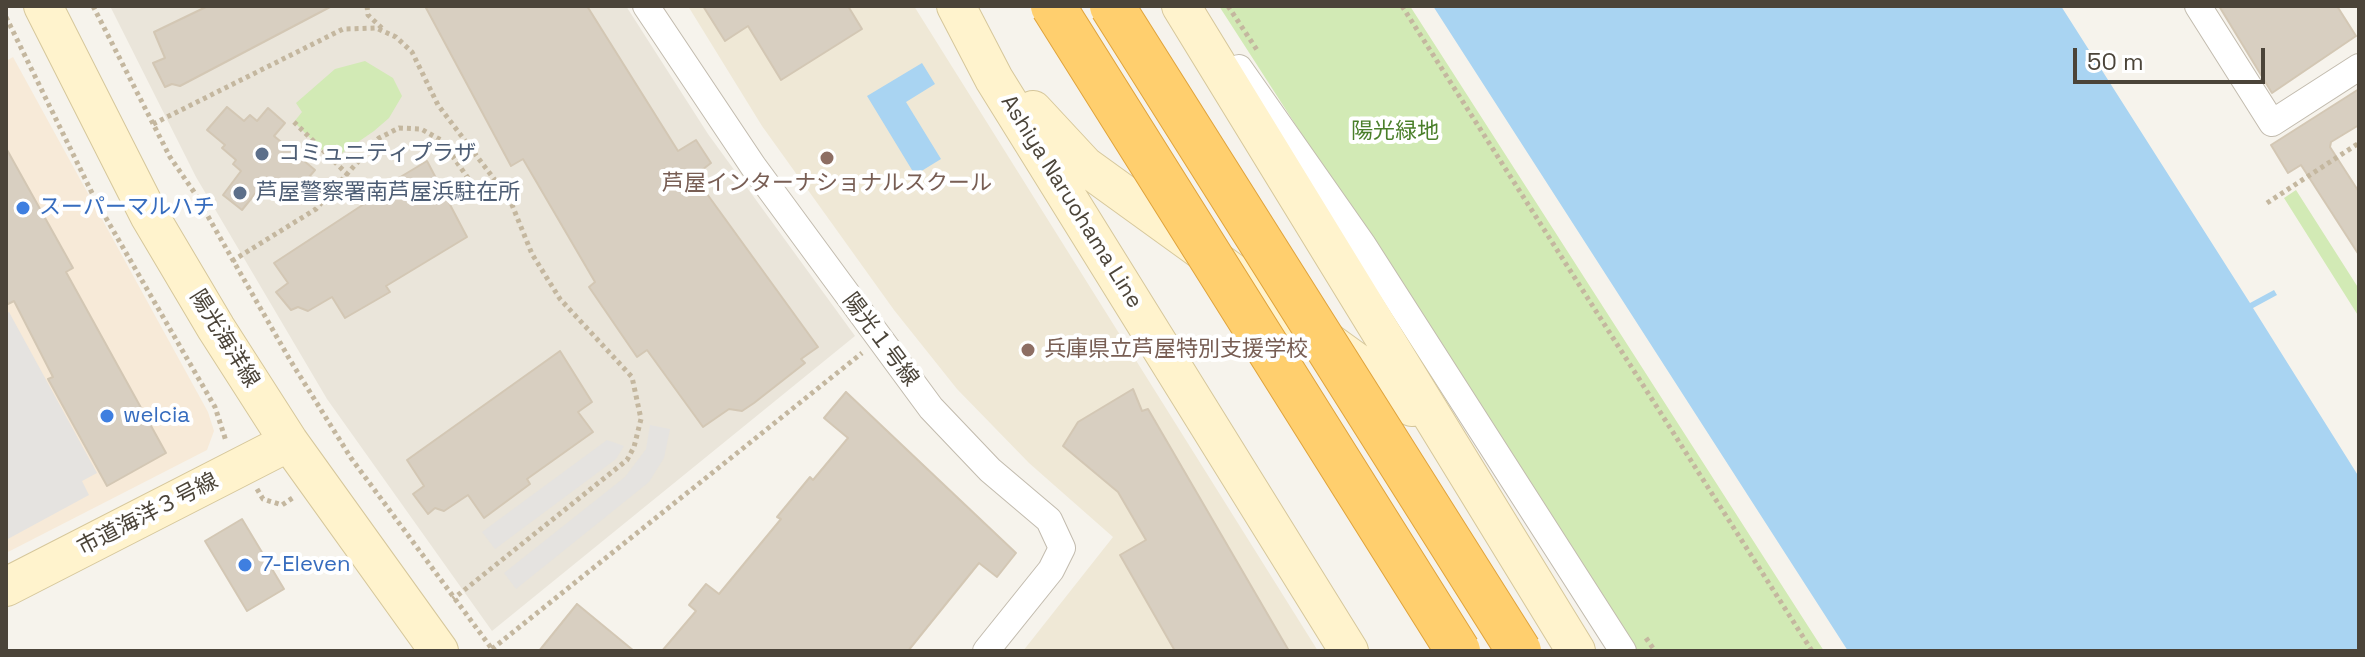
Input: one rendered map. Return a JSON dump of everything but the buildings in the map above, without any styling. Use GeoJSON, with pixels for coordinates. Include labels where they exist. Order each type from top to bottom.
{"type":"FeatureCollection","features":[{"type":"Feature","properties":{"kind":"highway"},"geometry":{"type":"LineString","coordinates":[[1053,6],[1458,651]]}},
{"type":"Feature","properties":{"kind":"highway"},"geometry":{"type":"LineString","coordinates":[[1112,6],[1519,651]]}},
{"type":"Feature","properties":{"kind":"main road","name":"陽光海洋線"},"geometry":{"type":"LineString","coordinates":[[43,6],[149,215],[289,442],[439,651]]}},
{"type":"Feature","properties":{"kind":"main road","name":"Ashiya Naruohama Line"},"geometry":{"type":"LineString","coordinates":[[1181,6],[1441,436],[1576,651]]}},
{"type":"Feature","properties":{"kind":"main road","name":"Ashiya Naruohama Line"},"geometry":{"type":"LineString","coordinates":[[965,21],[1030,107],[1085,166],[1399,393],[1441,436]]}},
{"type":"Feature","properties":{"kind":"main road","name":"Ashiya Naruohama Line"},"geometry":{"type":"LineString","coordinates":[[965,21],[994,79],[1349,651]]}},
{"type":"Feature","properties":{"kind":"main road","name":"市道海洋３号線"},"geometry":{"type":"LineString","coordinates":[[6,587],[289,442]]}},
{"type":"Feature","properties":{"kind":"street","name":"陽光１号線"},"geometry":{"type":"LineString","coordinates":[[646,6],[753,166],[931,408],[990,470],[1049,520],[1062,548],[1051,570],[986,651]]}},
{"type":"Feature","properties":{"kind":"street"},"geometry":{"type":"LineString","coordinates":[[1195,6],[1363,245],[1623,651]]}},
{"type":"Feature","properties":{"kind":"street"},"geometry":{"type":"LineString","coordinates":[[2198,6],[2272,123],[2359,67]]}},
{"type":"Feature","properties":{"kind":"path"},"geometry":{"type":"LineString","coordinates":[[93,6],[153,124],[351,458],[491,650],[879,340]]}},
{"type":"Feature","properties":{"kind":"path"},"geometry":{"type":"LineString","coordinates":[[367,6],[368,15],[412,52],[433,97],[510,200],[532,254],[560,299],[632,377],[641,419],[634,447],[618,470],[453,599]]}},
{"type":"Feature","properties":{"kind":"path"},"geometry":{"type":"LineString","coordinates":[[1402,6],[1812,651]]}},
{"type":"Feature","properties":{"kind":"path"},"geometry":{"type":"LineString","coordinates":[[6,17],[95,199],[215,407],[223,436]]}},
{"type":"Feature","properties":{"kind":"path"},"geometry":{"type":"LineString","coordinates":[[153,124],[333,33],[354,27],[386,32]]}},
{"type":"Feature","properties":{"kind":"path"},"geometry":{"type":"LineString","coordinates":[[294,122],[348,175]]}},
{"type":"Feature","properties":{"kind":"path"},"geometry":{"type":"LineString","coordinates":[[232,261],[316,209],[379,138],[388,132],[410,128],[432,133],[441,140],[478,192],[494,182]]}},
{"type":"Feature","properties":{"kind":"path"},"geometry":{"type":"LineString","coordinates":[[2267,203],[2359,143]]}},
{"type":"Feature","properties":{"kind":"path"},"geometry":{"type":"LineString","coordinates":[[263,499],[282,505]]}},
{"type":"Feature","properties":{"kind":"shaded area"},"geometry":{"type":"Polygon","coordinates":[[[110,6],[626,6],[708,134],[855,336],[492,631],[327,399],[196,177],[110,6]]]}},
{"type":"Feature","properties":{"kind":"shaded area","name":"兵庫県立芦屋特別支援学校"},"geometry":{"type":"Polygon","coordinates":[[[688,6],[914,6],[1318,651],[1023,651],[1113,537],[1029,463],[957,389],[894,310],[762,126],[688,6]]]}},
{"type":"Feature","properties":{"kind":"shaded area"},"geometry":{"type":"Polygon","coordinates":[[[13,57],[208,412],[214,431],[207,450],[6,553],[6,61],[13,57]]]}},
{"type":"Feature","properties":{"kind":"shaded area"},"geometry":{"type":"Polygon","coordinates":[[[9,312],[97,473],[82,481],[89,495],[6,540],[6,314],[9,312]]]}},
{"type":"Feature","properties":{"kind":"shaded area"},"geometry":{"type":"Polygon","coordinates":[[[650,425],[670,429],[664,458],[649,482],[516,589],[504,573],[625,477],[646,449],[650,425]]]}},
{"type":"Feature","properties":{"kind":"shaded area"},"geometry":{"type":"Polygon","coordinates":[[[607,440],[624,446],[616,459],[495,549],[482,532],[607,440]]]}},
{"type":"Feature","properties":{"kind":"green space","name":"陽光緑地"},"geometry":{"type":"Polygon","coordinates":[[[1219,6],[1410,6],[1824,651],[1635,651],[1219,6]]]}},
{"type":"Feature","properties":{"kind":"green space"},"geometry":{"type":"Polygon","coordinates":[[[365,61],[393,78],[402,96],[389,118],[332,160],[294,122],[302,112],[296,103],[335,69],[365,61]]]}},
{"type":"Feature","properties":{"kind":"green space"},"geometry":{"type":"Polygon","coordinates":[[[2296,190],[2359,289],[2359,317],[2284,198],[2296,190]]]}},
{"type":"Feature","properties":{"kind":"water"},"geometry":{"type":"Polygon","coordinates":[[[1433,6],[2061,6],[2250,303],[2274,290],[2277,295],[2253,308],[2359,477],[2359,651],[1848,651],[1433,6]]]}},
{"type":"Feature","properties":{"kind":"water"},"geometry":{"type":"Polygon","coordinates":[[[922,63],[935,84],[906,102],[941,159],[915,175],[867,96],[922,63]]]}},
{"type":"Feature","properties":{"kind":"place","name":"コミュニティプラザ"},"geometry":{"type":"Point","coordinates":[262,154]}},
{"type":"Feature","properties":{"kind":"place","name":"芦屋インターナショナルスクール"},"geometry":{"type":"Point","coordinates":[827,158]}},
{"type":"Feature","properties":{"kind":"place","name":"芦屋警察署南芦屋浜駐在所"},"geometry":{"type":"Point","coordinates":[240,193]}},
{"type":"Feature","properties":{"kind":"place","name":"スーパーマルハチ"},"geometry":{"type":"Point","coordinates":[23,208]}},
{"type":"Feature","properties":{"kind":"place","name":"兵庫県立芦屋特別支援学校"},"geometry":{"type":"Point","coordinates":[1028,350]}},
{"type":"Feature","properties":{"kind":"place","name":"welcia"},"geometry":{"type":"Point","coordinates":[107,416]}},
{"type":"Feature","properties":{"kind":"place","name":"7-Eleven"},"geometry":{"type":"Point","coordinates":[245,565]}}]}
